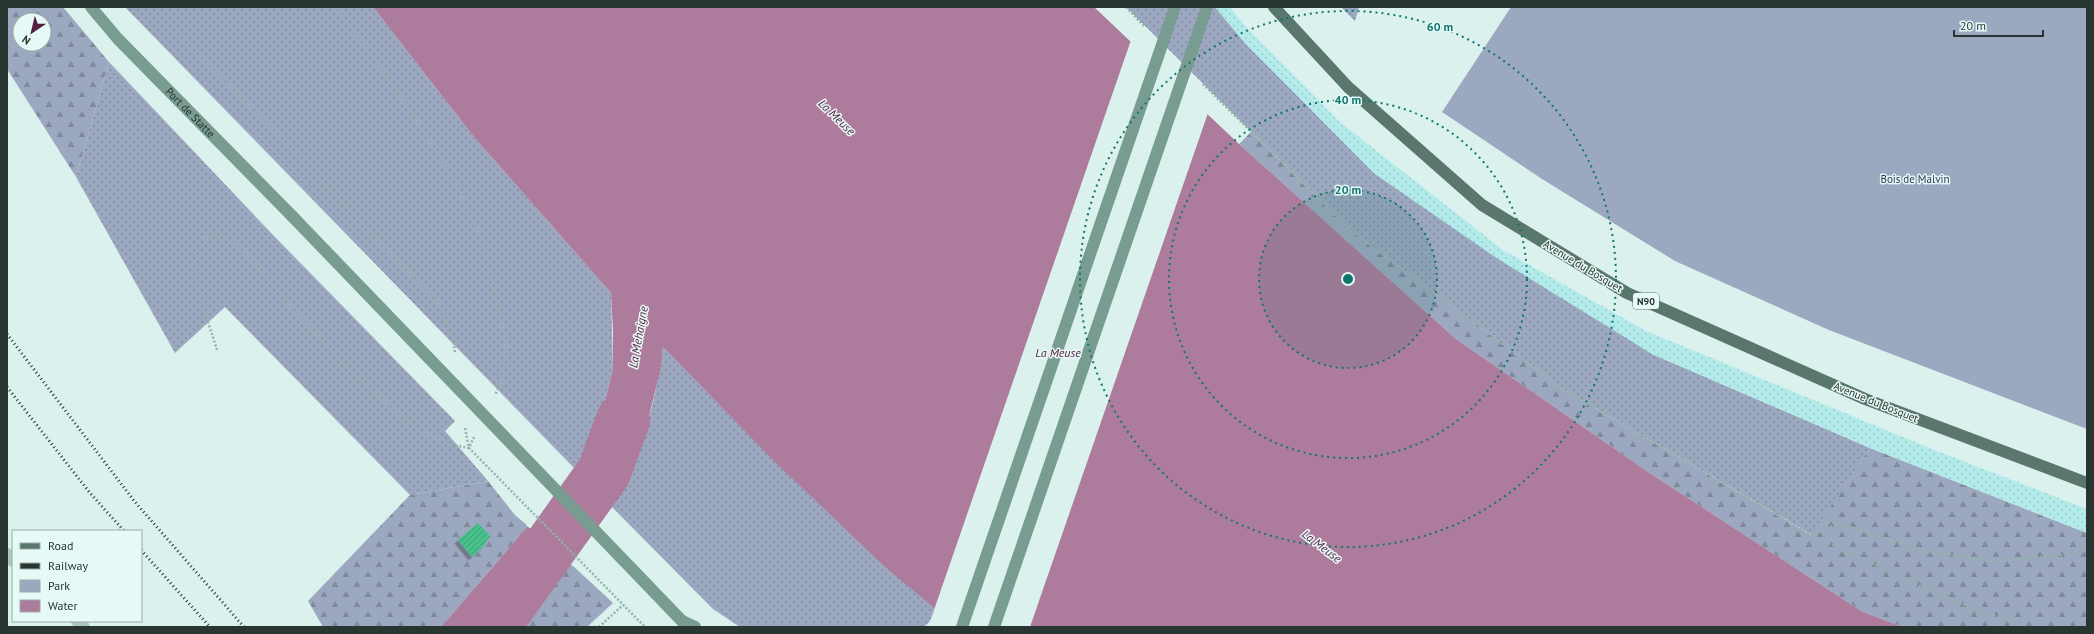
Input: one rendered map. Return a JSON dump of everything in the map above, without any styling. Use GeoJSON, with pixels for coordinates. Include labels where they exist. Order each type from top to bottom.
{"type":"FeatureCollection","features":[{"type":"Feature","properties":{"kind":"main road","name":"Port de Statte"},"geometry":{"type":"LineString","coordinates":[[91,7],[123,44],[292,216],[685,624]]}},
{"type":"Feature","properties":{"kind":"main road"},"geometry":{"type":"LineString","coordinates":[[961,626],[1176,7]]}},
{"type":"Feature","properties":{"kind":"main road"},"geometry":{"type":"LineString","coordinates":[[994,627],[1207,7]]}},
{"type":"Feature","properties":{"kind":"main road","name":"Avenue du Bosquet"},"geometry":{"type":"LineString","coordinates":[[1274,7],[1348,87],[1482,205],[1627,293],[1865,399],[2087,483]]}},
{"type":"Feature","properties":{"kind":"main road"},"geometry":{"type":"LineString","coordinates":[[685,624],[695,627]]}},
{"type":"Feature","properties":{"kind":"path"},"geometry":{"type":"LineString","coordinates":[[154,7],[440,305],[453,339],[455,354]]}},
{"type":"Feature","properties":{"kind":"path"},"geometry":{"type":"LineString","coordinates":[[336,7],[401,97],[453,178],[483,242],[506,343],[503,379],[492,400]]}},
{"type":"Feature","properties":{"kind":"path"},"geometry":{"type":"LineString","coordinates":[[1251,132],[1351,231],[1566,391],[1812,535],[1932,592],[2023,627]]}},
{"type":"Feature","properties":{"kind":"path"},"geometry":{"type":"LineString","coordinates":[[217,350],[198,280],[196,261],[201,243],[206,237],[214,233],[230,240],[246,253],[288,303],[352,372],[417,429],[448,444],[469,448]]}},
{"type":"Feature","properties":{"kind":"path"},"geometry":{"type":"LineString","coordinates":[[464,423],[469,448],[523,505],[645,627]]}},
{"type":"Feature","properties":{"kind":"path"},"geometry":{"type":"LineString","coordinates":[[469,448],[475,434]]}},
{"type":"Feature","properties":{"kind":"path"},"geometry":{"type":"LineString","coordinates":[[1812,535],[1840,523],[1921,551],[1997,561],[2072,554],[2087,543]]}},
{"type":"Feature","properties":{"kind":"path"},"geometry":{"type":"LineString","coordinates":[[599,627],[623,606]]}},
{"type":"Feature","properties":{"kind":"green space"},"geometry":{"type":"Polygon","coordinates":[[[7,7],[63,7],[109,62],[76,177],[7,69],[7,7]]]}},
{"type":"Feature","properties":{"kind":"green space"},"geometry":{"type":"Polygon","coordinates":[[[125,7],[373,7],[474,137],[611,293],[613,368],[601,419],[576,470],[125,7]]]}},
{"type":"Feature","properties":{"kind":"green space"},"geometry":{"type":"Polygon","coordinates":[[[1126,7],[1215,7],[1245,43],[1375,174],[1652,354],[1870,448],[1812,535],[1566,391],[1351,231],[1126,7]]]}},
{"type":"Feature","properties":{"kind":"green space"},"geometry":{"type":"Polygon","coordinates":[[[1341,7],[1359,7],[1355,21],[1341,7]]]}},
{"type":"Feature","properties":{"kind":"green space","name":"Bois de Malvin"},"geometry":{"type":"Polygon","coordinates":[[[1511,7],[2087,7],[2087,429],[1829,330],[1675,261],[1542,179],[1442,112],[1511,7]]]}},
{"type":"Feature","properties":{"kind":"green space"},"geometry":{"type":"Polygon","coordinates":[[[109,62],[274,236],[455,421],[445,431],[488,481],[410,495],[225,307],[175,353],[76,177],[109,62]]]}},
{"type":"Feature","properties":{"kind":"green space"},"geometry":{"type":"Polygon","coordinates":[[[1251,132],[1351,231],[1566,391],[1811,535],[1870,448],[2087,533],[2087,627],[1903,627],[1863,612],[1648,472],[1456,339],[1239,144],[1251,132]]]}},
{"type":"Feature","properties":{"kind":"green space"},"geometry":{"type":"Polygon","coordinates":[[[663,347],[762,448],[830,514],[935,608],[930,621],[924,627],[740,627],[713,609],[609,504],[632,463],[648,421],[663,347]]]}},
{"type":"Feature","properties":{"kind":"green space"},"geometry":{"type":"Polygon","coordinates":[[[488,481],[515,515],[528,526],[441,627],[323,627],[308,601],[410,495],[488,481]]]}},
{"type":"Feature","properties":{"kind":"green space"},"geometry":{"type":"Polygon","coordinates":[[[571,564],[613,603],[587,627],[519,627],[571,564]]]}},
{"type":"Feature","properties":{"kind":"sand"},"geometry":{"type":"Polygon","coordinates":[[[1215,7],[1230,7],[1248,29],[1341,123],[1503,250],[1646,331],[1937,451],[2087,509],[2087,533],[1870,448],[1652,354],[1498,259],[1375,174],[1245,43],[1215,7]]]}},
{"type":"Feature","properties":{"kind":"water","name":"La Meuse"},"geometry":{"type":"Polygon","coordinates":[[[373,7],[1094,7],[1239,144],[1456,339],[1648,472],[1863,612],[1903,627],[957,627],[884,566],[776,463],[663,347],[660,372],[647,424],[632,464],[609,504],[576,470],[601,419],[613,368],[611,293],[474,137],[373,7]]]}},
{"type":"Feature","properties":{"kind":"water"},"geometry":{"type":"Polygon","coordinates":[[[528,526],[571,564],[519,627],[441,627],[528,526]]]}},
{"type":"Feature","properties":{"kind":"pier"},"geometry":{"type":"Polygon","coordinates":[[[1131,40],[1208,113],[1030,627],[954,627],[934,610],[1131,40]]]}},
{"type":"Feature","properties":{"kind":"pier"},"geometry":{"type":"Polygon","coordinates":[[[574,468],[610,505],[607,505],[574,471],[574,468]]]}},
{"type":"Feature","properties":{"kind":"pier"},"geometry":{"type":"Polygon","coordinates":[[[526,525],[529,525],[573,563],[573,566],[526,525]]]}},
{"type":"Feature","properties":{"kind":"building"},"geometry":{"type":"Polygon","coordinates":[[[478,523],[491,537],[488,538],[485,545],[472,557],[458,540],[478,523]]]}},
{"type":"Feature","properties":{"kind":"waterway","name":"La Mehaigne"},"geometry":{"type":"LineString","coordinates":[[485,627],[508,606],[604,472],[623,420]]}},
{"type":"Feature","properties":{"kind":"railway"},"geometry":{"type":"LineString","coordinates":[[7,334],[135,502],[244,627]]}},
{"type":"Feature","properties":{"kind":"railway"},"geometry":{"type":"LineString","coordinates":[[7,387],[90,493],[123,530]]}},
{"type":"Feature","properties":{"kind":"railway"},"geometry":{"type":"LineString","coordinates":[[142,551],[210,627]]}}]}
